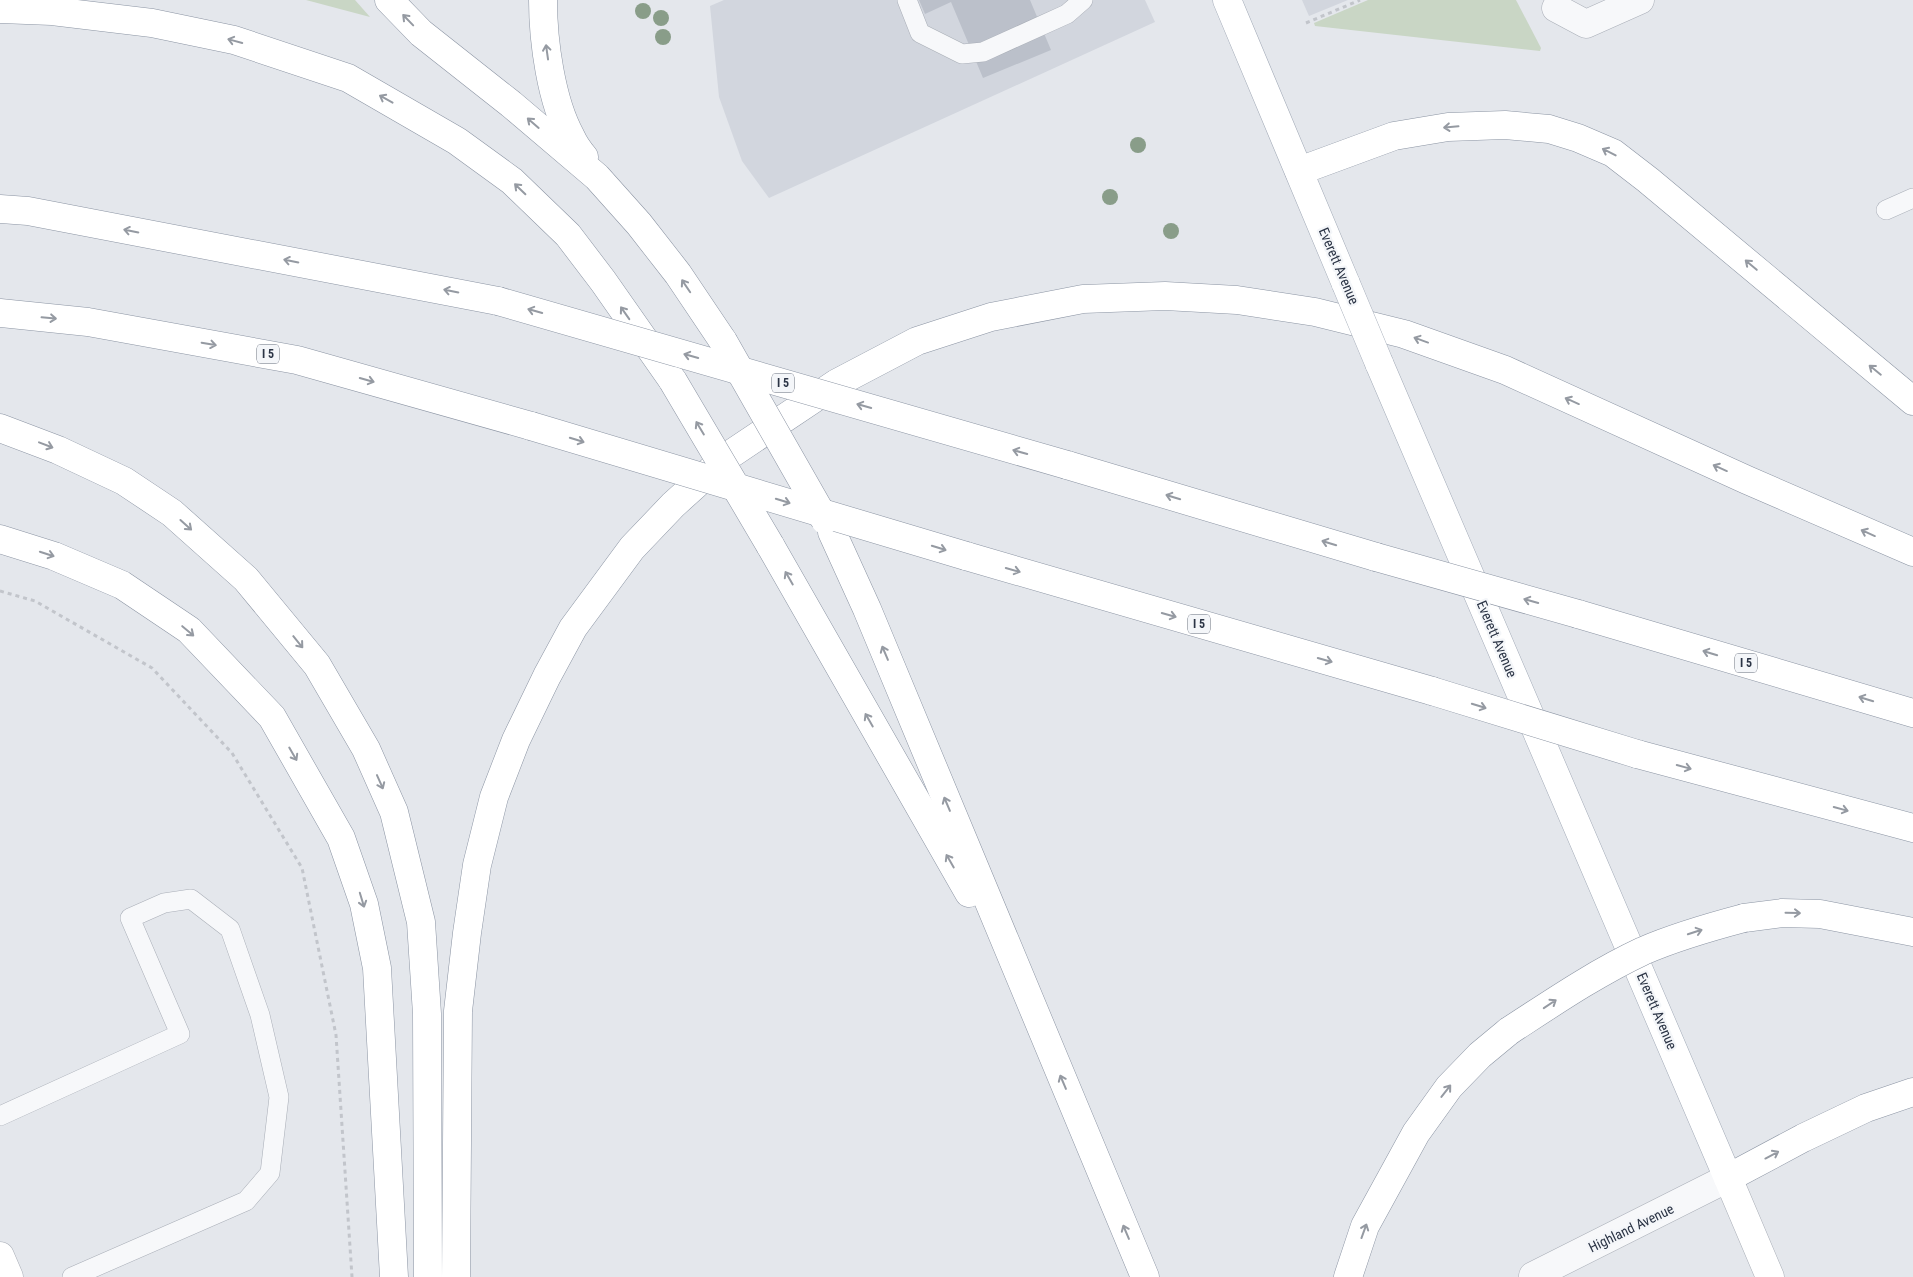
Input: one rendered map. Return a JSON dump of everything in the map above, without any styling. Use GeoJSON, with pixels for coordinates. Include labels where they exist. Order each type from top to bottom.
{"type":"FeatureCollection","features":[{"type":"Feature","properties":{"kind":"main road"},"geometry":{"type":"LineString","coordinates":[[389,0],[421,33],[511,104],[597,177],[639,224],[678,274],[723,341],[832,532],[867,609],[1145,1277]]}},
{"type":"Feature","properties":{"kind":"main road"},"geometry":{"type":"LineString","coordinates":[[543,0],[543,28],[558,104],[570,136],[597,177]]}},
{"type":"Feature","properties":{"kind":"main road","name":"Everett Avenue"},"geometry":{"type":"LineString","coordinates":[[1227,0],[1379,363],[1770,1277]]}},
{"type":"Feature","properties":{"kind":"main road"},"geometry":{"type":"LineString","coordinates":[[0,9],[52,11],[152,23],[234,40],[348,78],[457,141],[512,182],[568,235],[603,281],[673,382],[770,545],[1026,994]]}},
{"type":"Feature","properties":{"kind":"main road"},"geometry":{"type":"LineString","coordinates":[[1299,171],[1394,136],[1448,127],[1505,124],[1549,129],[1578,138],[1613,153],[1648,180],[1913,401]]}},
{"type":"Feature","properties":{"kind":"main road","name":"I 5"},"geometry":{"type":"LineString","coordinates":[[0,209],[28,211],[498,300],[1913,713]]}},
{"type":"Feature","properties":{"kind":"main road"},"geometry":{"type":"LineString","coordinates":[[456,1277],[458,1011],[467,933],[478,865],[494,797],[516,740],[547,676],[573,628],[632,548],[673,505],[725,458],[836,383],[916,341],[991,317],[1083,299],[1165,296],[1237,300],[1315,312],[1404,334],[1505,370],[1747,480],[1913,552]]}},
{"type":"Feature","properties":{"kind":"main road","name":"I 5"},"geometry":{"type":"LineString","coordinates":[[0,313],[88,322],[296,360],[531,426],[966,556],[1432,691],[1637,754],[1913,828]]}},
{"type":"Feature","properties":{"kind":"main road"},"geometry":{"type":"LineString","coordinates":[[0,428],[58,450],[124,481],[172,512],[246,579],[317,664],[366,749],[394,812],[421,922],[427,1014],[428,1277]]}},
{"type":"Feature","properties":{"kind":"main road"},"geometry":{"type":"LineString","coordinates":[[0,539],[54,556],[122,586],[189,630],[272,717],[341,838],[364,904],[377,968],[394,1277]]}},
{"type":"Feature","properties":{"kind":"main road"},"geometry":{"type":"LineString","coordinates":[[1348,1277],[1365,1226],[1416,1133],[1449,1087],[1480,1055],[1509,1031],[1558,998],[1643,951],[1744,918],[1782,913],[1820,914],[1913,932]]}},
{"type":"Feature","properties":{"kind":"main road"},"geometry":{"type":"LineString","coordinates":[[1728,1178],[1803,1138],[1866,1108],[1913,1092]]}},
{"type":"Feature","properties":{"kind":"main road"},"geometry":{"type":"LineString","coordinates":[[0,1256],[9,1277]]}},
{"type":"Feature","properties":{"kind":"street"},"geometry":{"type":"LineString","coordinates":[[1554,4],[1586,24],[1640,0]]}},
{"type":"Feature","properties":{"kind":"street","name":"Highland Avenue"},"geometry":{"type":"LineString","coordinates":[[1532,1276],[1728,1178]]}},
{"type":"Feature","properties":{"kind":"lane"},"geometry":{"type":"LineString","coordinates":[[907,0],[920,33],[962,54],[982,52],[1067,14],[1083,0]]}},
{"type":"Feature","properties":{"kind":"lane"},"geometry":{"type":"LineString","coordinates":[[1886,210],[1913,198]]}},
{"type":"Feature","properties":{"kind":"lane"},"geometry":{"type":"LineString","coordinates":[[0,1116],[180,1034],[130,918],[164,903],[191,899],[230,929],[260,1015],[279,1097],[270,1173],[246,1201],[72,1277]]}},
{"type":"Feature","properties":{"kind":"path"},"geometry":{"type":"LineString","coordinates":[[1306,23],[1360,0]]}},
{"type":"Feature","properties":{"kind":"path"},"geometry":{"type":"LineString","coordinates":[[0,591],[35,601],[152,668],[232,753],[302,868],[336,1035],[352,1277]]}},
{"type":"Feature","properties":{"kind":"shaded area"},"geometry":{"type":"Polygon","coordinates":[[[724,0],[1145,0],[1155,22],[769,198],[742,161],[719,97],[710,6],[724,0]]]}},
{"type":"Feature","properties":{"kind":"shaded area"},"geometry":{"type":"Polygon","coordinates":[[[1302,0],[1348,0],[1309,16],[1302,0]]]}},
{"type":"Feature","properties":{"kind":"green space"},"geometry":{"type":"Polygon","coordinates":[[[306,0],[355,0],[370,17],[306,0]]]}},
{"type":"Feature","properties":{"kind":"green space"},"geometry":{"type":"Polygon","coordinates":[[[1368,0],[1516,0],[1541,48],[1540,51],[1315,26],[1314,23],[1368,0]]]}},
{"type":"Feature","properties":{"kind":"building"},"geometry":{"type":"Polygon","coordinates":[[[919,0],[1030,0],[1051,50],[983,78],[951,2],[925,14],[919,0]]]}}]}
